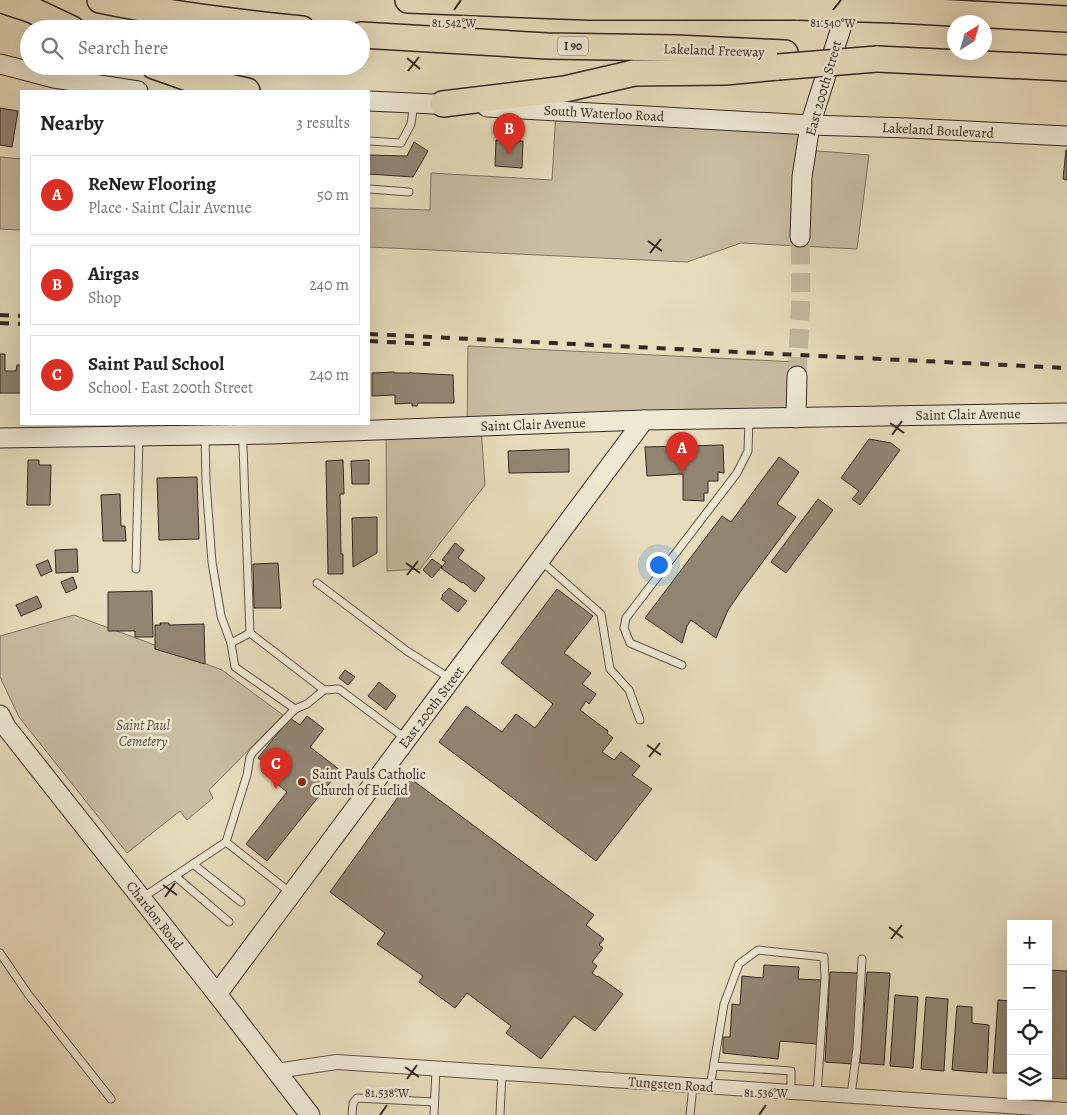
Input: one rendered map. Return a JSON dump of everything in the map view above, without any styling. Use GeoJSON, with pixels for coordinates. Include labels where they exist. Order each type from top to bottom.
{"type":"FeatureCollection","features":[{"type":"Feature","properties":{"kind":"highway"},"geometry":{"type":"LineString","coordinates":[[2,0],[32,10],[53,20]]}},
{"type":"Feature","properties":{"kind":"highway"},"geometry":{"type":"LineString","coordinates":[[100,0],[224,20]]}},
{"type":"Feature","properties":{"kind":"highway"},"geometry":{"type":"LineString","coordinates":[[408,0],[589,7],[798,7],[1067,19]]}},
{"type":"Feature","properties":{"kind":"highway"},"geometry":{"type":"LineString","coordinates":[[828,0],[896,10]]}},
{"type":"Feature","properties":{"kind":"highway","name":"Lakeland Freeway"},"geometry":{"type":"LineString","coordinates":[[370,36],[547,46],[675,48],[781,60],[877,59],[1067,68]]}},
{"type":"Feature","properties":{"kind":"highway"},"geometry":{"type":"LineString","coordinates":[[444,104],[564,89],[634,72],[725,72],[781,60]]}},
{"type":"Feature","properties":{"kind":"highway"},"geometry":{"type":"LineString","coordinates":[[180,75],[243,90]]}},
{"type":"Feature","properties":{"kind":"street","name":"East 200th Street"},"geometry":{"type":"LineString","coordinates":[[800,237],[802,177],[810,125],[850,0]]}},
{"type":"Feature","properties":{"kind":"street"},"geometry":{"type":"LineString","coordinates":[[0,64],[20,69]]}},
{"type":"Feature","properties":{"kind":"street"},"geometry":{"type":"LineString","coordinates":[[42,75],[132,90]]}},
{"type":"Feature","properties":{"kind":"street","name":"South Waterloo Road"},"geometry":{"type":"LineString","coordinates":[[370,101],[810,125]]}},
{"type":"Feature","properties":{"kind":"street","name":"Lakeland Boulevard"},"geometry":{"type":"LineString","coordinates":[[810,125],[1067,136]]}},
{"type":"Feature","properties":{"kind":"street"},"geometry":{"type":"LineString","coordinates":[[796,418],[797,376]]}},
{"type":"Feature","properties":{"kind":"street","name":"Saint Clair Avenue"},"geometry":{"type":"LineString","coordinates":[[0,438],[243,434],[644,420],[1067,413]]}},
{"type":"Feature","properties":{"kind":"street","name":"East 200th Street"},"geometry":{"type":"LineString","coordinates":[[218,994],[644,420]]}},
{"type":"Feature","properties":{"kind":"street","name":"Chardon Road"},"geometry":{"type":"LineString","coordinates":[[2,724],[218,994],[310,1115]]}},
{"type":"Feature","properties":{"kind":"street","name":"Tungsten Road"},"geometry":{"type":"LineString","coordinates":[[276,1070],[337,1062],[1067,1110]]}},
{"type":"Feature","properties":{"kind":"lane"},"geometry":{"type":"LineString","coordinates":[[370,141],[401,143],[411,124],[414,103]]}},
{"type":"Feature","properties":{"kind":"lane"},"geometry":{"type":"LineString","coordinates":[[370,189],[409,192]]}},
{"type":"Feature","properties":{"kind":"lane"},"geometry":{"type":"LineString","coordinates":[[682,665],[630,643],[624,628],[626,618],[737,473],[748,451],[749,418]]}},
{"type":"Feature","properties":{"kind":"lane"},"geometry":{"type":"LineString","coordinates":[[205,434],[206,482],[212,562],[221,616],[231,643],[235,667],[295,709]]}},
{"type":"Feature","properties":{"kind":"lane"},"geometry":{"type":"LineString","coordinates":[[243,434],[250,633]]}},
{"type":"Feature","properties":{"kind":"lane"},"geometry":{"type":"LineString","coordinates":[[136,570],[139,436]]}},
{"type":"Feature","properties":{"kind":"lane"},"geometry":{"type":"LineString","coordinates":[[540,560],[601,614],[610,669],[630,690],[640,720]]}},
{"type":"Feature","properties":{"kind":"lane"},"geometry":{"type":"LineString","coordinates":[[317,583],[406,651],[451,680]]}},
{"type":"Feature","properties":{"kind":"lane"},"geometry":{"type":"LineString","coordinates":[[231,643],[250,633]]}},
{"type":"Feature","properties":{"kind":"lane"},"geometry":{"type":"LineString","coordinates":[[250,633],[324,690]]}},
{"type":"Feature","properties":{"kind":"lane"},"geometry":{"type":"LineString","coordinates":[[142,898],[226,842],[253,752],[295,709],[307,704],[324,690],[339,689],[407,739]]}},
{"type":"Feature","properties":{"kind":"lane"},"geometry":{"type":"LineString","coordinates":[[226,842],[292,894]]}},
{"type":"Feature","properties":{"kind":"lane"},"geometry":{"type":"LineString","coordinates":[[193,864],[242,902]]}},
{"type":"Feature","properties":{"kind":"lane"},"geometry":{"type":"LineString","coordinates":[[175,876],[229,922]]}},
{"type":"Feature","properties":{"kind":"lane"},"geometry":{"type":"LineString","coordinates":[[710,1087],[724,1004],[739,964],[758,950],[824,957],[825,978],[817,1094]]}},
{"type":"Feature","properties":{"kind":"lane"},"geometry":{"type":"LineString","coordinates":[[0,953],[28,994],[111,1099]]}},
{"type":"Feature","properties":{"kind":"lane"},"geometry":{"type":"LineString","coordinates":[[851,1096],[857,1048],[862,959]]}},
{"type":"Feature","properties":{"kind":"lane"},"geometry":{"type":"LineString","coordinates":[[714,1066],[791,1071],[791,1092]]}},
{"type":"Feature","properties":{"kind":"lane"},"geometry":{"type":"LineString","coordinates":[[434,1115],[436,1069]]}},
{"type":"Feature","properties":{"kind":"lane"},"geometry":{"type":"LineString","coordinates":[[500,1115],[502,1073]]}},
{"type":"Feature","properties":{"kind":"lane"},"geometry":{"type":"LineString","coordinates":[[690,1115],[693,1086]]}},
{"type":"Feature","properties":{"kind":"lane"},"geometry":{"type":"LineString","coordinates":[[352,1115],[353,1103],[357,1098],[434,1102]]}},
{"type":"Feature","properties":{"kind":"green space"},"geometry":{"type":"Polygon","coordinates":[[[556,110],[810,125],[806,150],[869,155],[857,249],[741,243],[687,262],[370,247],[370,208],[430,210],[431,173],[552,180],[556,110]]]}},
{"type":"Feature","properties":{"kind":"green space"},"geometry":{"type":"Polygon","coordinates":[[[0,157],[20,159],[20,230],[0,229],[0,157]]]}},
{"type":"Feature","properties":{"kind":"green space"},"geometry":{"type":"Polygon","coordinates":[[[468,346],[797,362],[796,418],[481,426],[485,485],[420,569],[387,571],[386,429],[467,426],[468,346]]]}},
{"type":"Feature","properties":{"kind":"green space","name":"Saint Paul Cemetery"},"geometry":{"type":"Polygon","coordinates":[[[74,615],[222,670],[283,715],[209,790],[213,798],[187,820],[180,811],[127,853],[19,717],[0,677],[0,636],[74,615]]]}},
{"type":"Feature","properties":{"kind":"building"},"geometry":{"type":"Polygon","coordinates":[[[0,108],[18,111],[12,147],[0,145],[0,108]]]}},
{"type":"Feature","properties":{"kind":"building"},"geometry":{"type":"Polygon","coordinates":[[[496,140],[523,141],[522,168],[495,166],[496,140]]]}},
{"type":"Feature","properties":{"kind":"building"},"geometry":{"type":"Polygon","coordinates":[[[414,142],[428,151],[413,177],[370,174],[370,155],[407,156],[414,142]]]}},
{"type":"Feature","properties":{"kind":"building"},"geometry":{"type":"Polygon","coordinates":[[[1067,150],[1067,180],[1063,179],[1067,150]]]}},
{"type":"Feature","properties":{"kind":"building"},"geometry":{"type":"Polygon","coordinates":[[[0,354],[5,354],[5,371],[16,371],[17,365],[20,365],[20,393],[0,393],[0,354]]]}},
{"type":"Feature","properties":{"kind":"building"},"geometry":{"type":"Polygon","coordinates":[[[394,372],[453,375],[454,403],[418,403],[417,406],[412,406],[412,403],[395,404],[395,395],[372,396],[372,373],[394,372]]]}},
{"type":"Feature","properties":{"kind":"building"},"geometry":{"type":"Polygon","coordinates":[[[869,439],[891,443],[900,450],[860,505],[852,499],[859,491],[841,478],[869,439]]]}},
{"type":"Feature","properties":{"kind":"building"},"geometry":{"type":"Polygon","coordinates":[[[723,445],[724,473],[718,472],[718,481],[708,481],[708,493],[704,493],[704,501],[683,500],[683,474],[647,476],[645,447],[723,445]]]}},
{"type":"Feature","properties":{"kind":"building"},"geometry":{"type":"Polygon","coordinates":[[[569,449],[569,472],[509,473],[508,451],[569,449]]]}},
{"type":"Feature","properties":{"kind":"building"},"geometry":{"type":"Polygon","coordinates":[[[779,457],[799,472],[777,504],[796,517],[728,610],[716,638],[691,620],[687,626],[682,643],[645,618],[722,516],[731,522],[779,457]]]}},
{"type":"Feature","properties":{"kind":"building"},"geometry":{"type":"Polygon","coordinates":[[[28,460],[39,460],[39,465],[51,465],[50,505],[27,505],[28,460]]]}},
{"type":"Feature","properties":{"kind":"building"},"geometry":{"type":"Polygon","coordinates":[[[343,460],[344,494],[340,494],[343,574],[328,574],[326,461],[343,460]]]}},
{"type":"Feature","properties":{"kind":"building"},"geometry":{"type":"Polygon","coordinates":[[[369,460],[369,484],[352,484],[351,461],[369,460]]]}},
{"type":"Feature","properties":{"kind":"building"},"geometry":{"type":"Polygon","coordinates":[[[197,477],[199,539],[159,540],[157,478],[197,477]]]}},
{"type":"Feature","properties":{"kind":"building"},"geometry":{"type":"Polygon","coordinates":[[[120,494],[121,526],[125,526],[126,541],[103,541],[101,495],[120,494]]]}},
{"type":"Feature","properties":{"kind":"building"},"geometry":{"type":"Polygon","coordinates":[[[818,499],[833,510],[786,573],[771,562],[818,499]]]}},
{"type":"Feature","properties":{"kind":"building"},"geometry":{"type":"Polygon","coordinates":[[[377,517],[377,553],[353,567],[352,518],[377,517]]]}},
{"type":"Feature","properties":{"kind":"building"},"geometry":{"type":"Polygon","coordinates":[[[455,543],[464,550],[458,558],[485,578],[475,592],[441,568],[446,562],[442,560],[455,543]]]}},
{"type":"Feature","properties":{"kind":"building"},"geometry":{"type":"Polygon","coordinates":[[[77,549],[78,572],[56,573],[55,550],[77,549]]]}},
{"type":"Feature","properties":{"kind":"building"},"geometry":{"type":"Polygon","coordinates":[[[432,559],[442,566],[432,578],[423,570],[432,559]]]}},
{"type":"Feature","properties":{"kind":"building"},"geometry":{"type":"Polygon","coordinates":[[[48,560],[52,571],[41,576],[36,565],[48,560]]]}},
{"type":"Feature","properties":{"kind":"building"},"geometry":{"type":"Polygon","coordinates":[[[278,563],[281,608],[254,608],[253,564],[278,563]]]}},
{"type":"Feature","properties":{"kind":"building"},"geometry":{"type":"Polygon","coordinates":[[[73,577],[77,588],[66,593],[61,582],[73,577]]]}},
{"type":"Feature","properties":{"kind":"building"},"geometry":{"type":"Polygon","coordinates":[[[449,588],[467,601],[458,612],[441,599],[442,595],[449,588]]]}},
{"type":"Feature","properties":{"kind":"building"},"geometry":{"type":"Polygon","coordinates":[[[557,589],[593,616],[564,653],[591,673],[582,684],[596,694],[589,704],[586,701],[580,710],[608,731],[607,733],[613,738],[602,752],[614,760],[621,752],[640,766],[632,775],[652,789],[596,861],[439,742],[466,706],[502,732],[516,714],[535,728],[553,704],[501,663],[557,589]]]}},
{"type":"Feature","properties":{"kind":"building"},"geometry":{"type":"Polygon","coordinates":[[[152,591],[153,637],[135,637],[135,631],[108,631],[108,592],[152,591]]]}},
{"type":"Feature","properties":{"kind":"building"},"geometry":{"type":"Polygon","coordinates":[[[37,596],[42,607],[21,616],[16,605],[37,596]]]}},
{"type":"Feature","properties":{"kind":"building"},"geometry":{"type":"Polygon","coordinates":[[[160,623],[169,623],[169,625],[204,624],[205,664],[155,649],[155,625],[161,625],[160,623]]]}},
{"type":"Feature","properties":{"kind":"building"},"geometry":{"type":"Polygon","coordinates":[[[345,670],[355,677],[348,685],[339,678],[345,670]]]}},
{"type":"Feature","properties":{"kind":"building"},"geometry":{"type":"Polygon","coordinates":[[[379,682],[396,696],[386,710],[368,696],[379,682]]]}},
{"type":"Feature","properties":{"kind":"building","name":"Saint Pauls Catholic Church of Euclid"},"geometry":{"type":"Polygon","coordinates":[[[307,716],[324,729],[310,747],[340,770],[267,861],[246,844],[287,792],[261,771],[267,764],[258,758],[290,718],[300,725],[307,716]]]}},
{"type":"Feature","properties":{"kind":"building"},"geometry":{"type":"Polygon","coordinates":[[[411,779],[594,915],[586,925],[604,939],[599,945],[603,948],[592,962],[597,966],[592,973],[623,994],[595,1031],[574,1016],[541,1059],[506,1033],[511,1026],[467,993],[455,1008],[419,982],[423,976],[377,944],[385,933],[330,892],[411,779]]]}},
{"type":"Feature","properties":{"kind":"building"},"geometry":{"type":"Polygon","coordinates":[[[764,965],[799,967],[798,979],[821,980],[817,1044],[780,1041],[778,1059],[723,1053],[723,1037],[730,1037],[732,1004],[740,1005],[742,976],[763,978],[764,965]]]}},
{"type":"Feature","properties":{"kind":"building"},"geometry":{"type":"Polygon","coordinates":[[[1052,970],[1067,971],[1067,1079],[1052,1078],[1052,970]]]}},
{"type":"Feature","properties":{"kind":"building"},"geometry":{"type":"Polygon","coordinates":[[[830,972],[860,973],[854,1064],[825,1062],[830,972]]]}},
{"type":"Feature","properties":{"kind":"building"},"geometry":{"type":"Polygon","coordinates":[[[867,972],[890,973],[884,1065],[860,1063],[867,972]]]}},
{"type":"Feature","properties":{"kind":"building"},"geometry":{"type":"Polygon","coordinates":[[[895,995],[918,997],[913,1068],[890,1066],[895,995]]]}},
{"type":"Feature","properties":{"kind":"building"},"geometry":{"type":"Polygon","coordinates":[[[926,997],[948,999],[944,1071],[921,1069],[926,997]]]}},
{"type":"Feature","properties":{"kind":"building"},"geometry":{"type":"Polygon","coordinates":[[[998,1000],[1007,1001],[1007,1073],[993,1073],[998,1000]]]}},
{"type":"Feature","properties":{"kind":"building"},"geometry":{"type":"Polygon","coordinates":[[[957,1006],[972,1007],[972,1023],[989,1025],[987,1073],[952,1070],[957,1006]]]}},
{"type":"Feature","properties":{"kind":"tunnel"},"geometry":{"type":"LineString","coordinates":[[797,376],[801,296],[800,237]]}},
{"type":"Feature","properties":{"kind":"railway"},"geometry":{"type":"LineString","coordinates":[[0,315],[20,316]]}},
{"type":"Feature","properties":{"kind":"railway"},"geometry":{"type":"LineString","coordinates":[[0,323],[20,324]]}},
{"type":"Feature","properties":{"kind":"railway"},"geometry":{"type":"LineString","coordinates":[[370,334],[1067,368]]}},
{"type":"Feature","properties":{"kind":"railway"},"geometry":{"type":"LineString","coordinates":[[370,341],[430,344]]}},
{"type":"Feature","properties":{"kind":"place","name":"Airgas"},"geometry":{"type":"Point","coordinates":[509,154]}},
{"type":"Feature","properties":{"kind":"place","name":"ReNew Flooring"},"geometry":{"type":"Point","coordinates":[682,473]}},
{"type":"Feature","properties":{"kind":"place","name":"Saint Pauls Catholic Church of Euclid"},"geometry":{"type":"Point","coordinates":[302,782]}},
{"type":"Feature","properties":{"kind":"place","name":"Saint Paul School"},"geometry":{"type":"Point","coordinates":[276,789]}}]}
